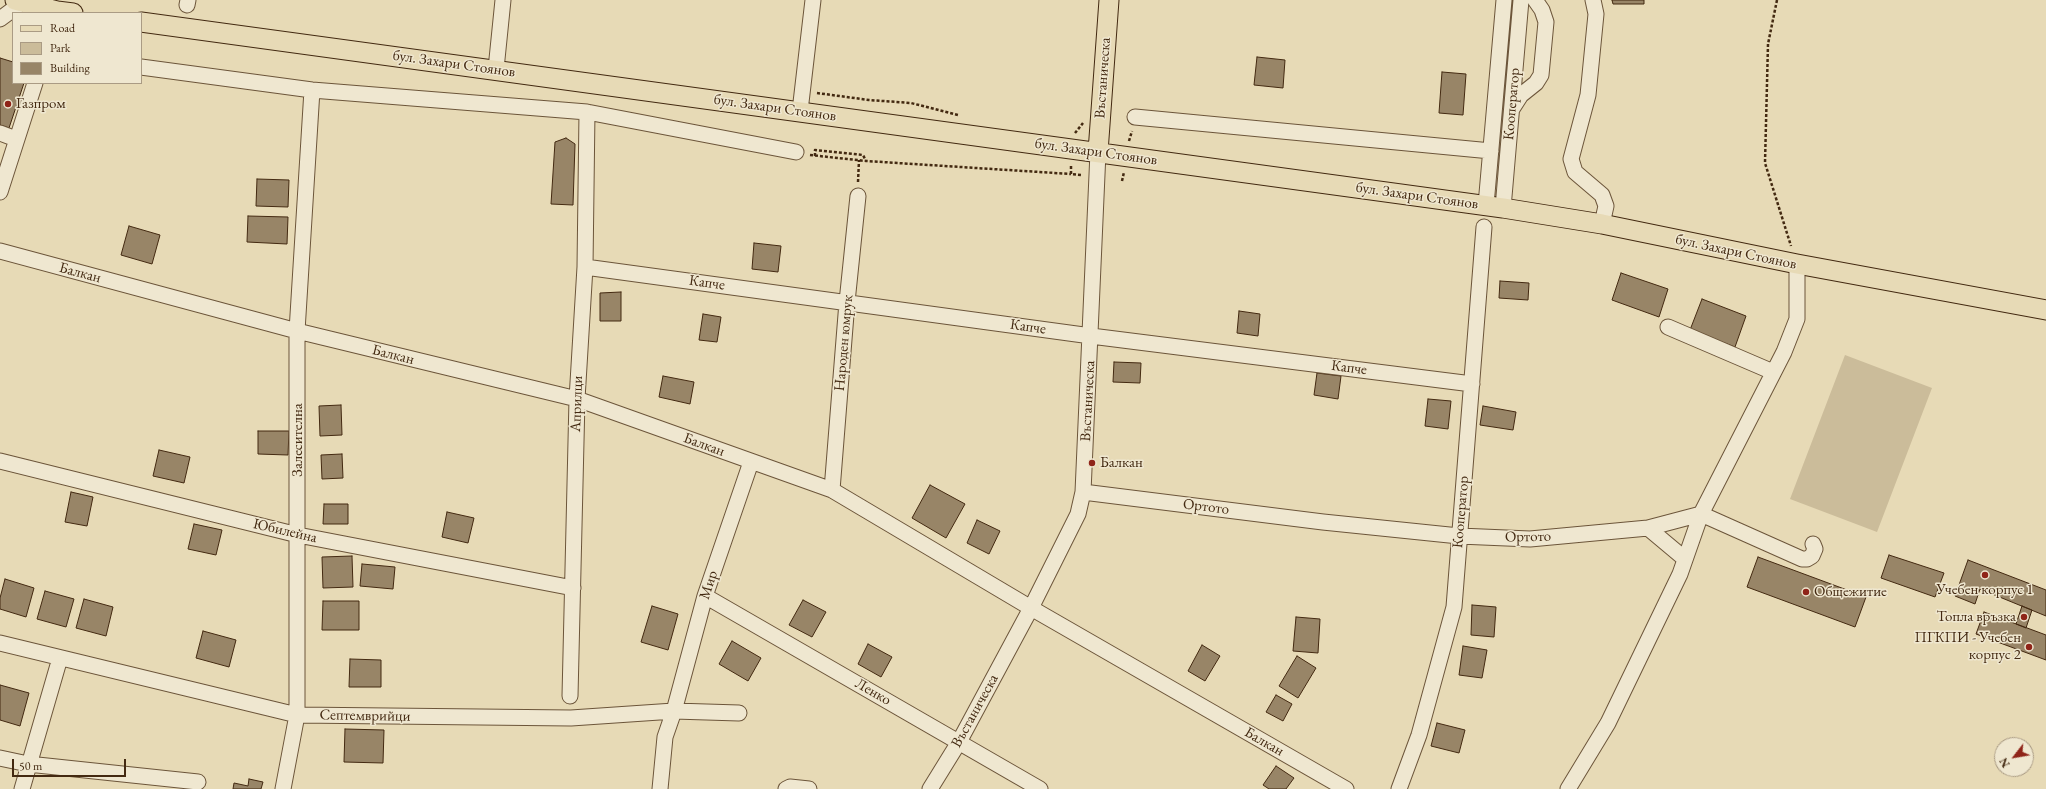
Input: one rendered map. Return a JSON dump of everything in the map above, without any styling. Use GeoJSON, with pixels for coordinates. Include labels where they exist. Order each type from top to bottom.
{"type":"FeatureCollection","features":[{"type":"Feature","properties":{"kind":"main road","name":"Въстаническа"},"geometry":{"type":"LineString","coordinates":[[1098,152],[1109,0]]}},
{"type":"Feature","properties":{"kind":"main road"},"geometry":{"type":"LineString","coordinates":[[19,1],[62,12]]}},
{"type":"Feature","properties":{"kind":"main road","name":"бул. Захари Стоянов"},"geometry":{"type":"LineString","coordinates":[[142,22],[496,69],[1494,206],[1602,224],[1797,264],[2046,310]]}},
{"type":"Feature","properties":{"kind":"street"},"geometry":{"type":"LineString","coordinates":[[496,69],[503,0]]}},
{"type":"Feature","properties":{"kind":"street"},"geometry":{"type":"LineString","coordinates":[[800,111],[813,0]]}},
{"type":"Feature","properties":{"kind":"street","name":"Кооператор"},"geometry":{"type":"LineString","coordinates":[[1494,206],[1491,151],[1504,0]]}},
{"type":"Feature","properties":{"kind":"street","name":"Кооператор"},"geometry":{"type":"LineString","coordinates":[[1494,206],[1512,110],[1521,0]]}},
{"type":"Feature","properties":{"kind":"street"},"geometry":{"type":"LineString","coordinates":[[1512,110],[1521,95],[1536,83],[1541,75],[1546,22],[1542,10],[1534,0]]}},
{"type":"Feature","properties":{"kind":"street"},"geometry":{"type":"LineString","coordinates":[[1593,0],[1596,14],[1588,95],[1571,159],[1575,172],[1602,195],[1606,206],[1602,224]]}},
{"type":"Feature","properties":{"kind":"street"},"geometry":{"type":"LineString","coordinates":[[0,19],[19,1]]}},
{"type":"Feature","properties":{"kind":"street"},"geometry":{"type":"LineString","coordinates":[[142,67],[312,90],[587,112],[796,152]]}},
{"type":"Feature","properties":{"kind":"street"},"geometry":{"type":"LineString","coordinates":[[0,192],[35,84]]}},
{"type":"Feature","properties":{"kind":"street","name":"Залесителна"},"geometry":{"type":"LineString","coordinates":[[283,789],[297,715],[297,331],[312,90]]}},
{"type":"Feature","properties":{"kind":"street","name":"Априлци"},"geometry":{"type":"LineString","coordinates":[[570,696],[577,399],[584,267],[587,112]]}},
{"type":"Feature","properties":{"kind":"street"},"geometry":{"type":"LineString","coordinates":[[1133,123],[1491,151]]}},
{"type":"Feature","properties":{"kind":"street"},"geometry":{"type":"LineString","coordinates":[[0,133],[16,139]]}},
{"type":"Feature","properties":{"kind":"street","name":"Въстаническа"},"geometry":{"type":"LineString","coordinates":[[930,789],[960,742],[1031,608],[1078,514],[1083,492],[1098,152]]}},
{"type":"Feature","properties":{"kind":"street","name":"Народен юмрук"},"geometry":{"type":"LineString","coordinates":[[832,490],[847,302],[858,196]]}},
{"type":"Feature","properties":{"kind":"street","name":"Кооператор"},"geometry":{"type":"LineString","coordinates":[[1399,789],[1419,735],[1454,607],[1484,227]]}},
{"type":"Feature","properties":{"kind":"street","name":"Балкан"},"geometry":{"type":"LineString","coordinates":[[0,252],[297,331],[577,399],[832,490],[1031,608],[1346,789]]}},
{"type":"Feature","properties":{"kind":"street"},"geometry":{"type":"LineString","coordinates":[[1568,789],[1608,723],[1680,574],[1701,514],[1797,319],[1797,264]]}},
{"type":"Feature","properties":{"kind":"street","name":"Капче"},"geometry":{"type":"LineString","coordinates":[[584,267],[1091,336],[1472,384]]}},
{"type":"Feature","properties":{"kind":"street"},"geometry":{"type":"LineString","coordinates":[[1668,327],[1772,372]]}},
{"type":"Feature","properties":{"kind":"street","name":"Юбилейна"},"geometry":{"type":"LineString","coordinates":[[0,461],[298,535],[573,588]]}},
{"type":"Feature","properties":{"kind":"street","name":"Мир"},"geometry":{"type":"LineString","coordinates":[[660,789],[665,737],[674,710],[705,596],[751,462]]}},
{"type":"Feature","properties":{"kind":"street","name":"Ортото"},"geometry":{"type":"LineString","coordinates":[[1083,492],[1315,521],[1459,536],[1530,539],[1648,528],[1701,514]]}},
{"type":"Feature","properties":{"kind":"street"},"geometry":{"type":"LineString","coordinates":[[1701,514],[1802,559],[1807,559],[1812,556],[1815,549],[1813,544]]}},
{"type":"Feature","properties":{"kind":"street"},"geometry":{"type":"LineString","coordinates":[[1648,528],[1685,560]]}},
{"type":"Feature","properties":{"kind":"street","name":"Ленко"},"geometry":{"type":"LineString","coordinates":[[705,596],[1040,789]]}},
{"type":"Feature","properties":{"kind":"street","name":"Септемврийци"},"geometry":{"type":"LineString","coordinates":[[0,643],[297,715],[571,718],[674,710],[739,713]]}},
{"type":"Feature","properties":{"kind":"street"},"geometry":{"type":"LineString","coordinates":[[22,789],[28,764],[60,658]]}},
{"type":"Feature","properties":{"kind":"street"},"geometry":{"type":"LineString","coordinates":[[0,758],[28,764],[164,784],[198,782]]}},
{"type":"Feature","properties":{"kind":"street"},"geometry":{"type":"LineString","coordinates":[[786,789],[790,787],[809,789]]}},
{"type":"Feature","properties":{"kind":"path"},"geometry":{"type":"LineString","coordinates":[[1777,0],[1768,44],[1765,164],[1797,264]]}},
{"type":"Feature","properties":{"kind":"path"},"geometry":{"type":"LineString","coordinates":[[824,94],[869,100]]}},
{"type":"Feature","properties":{"kind":"path"},"geometry":{"type":"LineString","coordinates":[[1126,129],[1133,123]]}},
{"type":"Feature","properties":{"kind":"path"},"geometry":{"type":"LineString","coordinates":[[815,156],[815,150],[840,152],[863,155],[866,161]]}},
{"type":"Feature","properties":{"kind":"path"},"geometry":{"type":"LineString","coordinates":[[796,152],[815,156],[866,161],[1071,174]]}},
{"type":"Feature","properties":{"kind":"path"},"geometry":{"type":"LineString","coordinates":[[858,196],[859,160]]}},
{"type":"Feature","properties":{"kind":"green space"},"geometry":{"type":"Polygon","coordinates":[[[1509,0],[1514,0],[1499,166],[1497,170],[1494,168],[1509,0]]]}},
{"type":"Feature","properties":{"kind":"green space"},"geometry":{"type":"Polygon","coordinates":[[[1845,355],[1932,388],[1877,532],[1790,499],[1845,355]]]}},
{"type":"Feature","properties":{"kind":"building"},"geometry":{"type":"Polygon","coordinates":[[[1612,0],[1644,0],[1644,4],[1613,4],[1612,0]]]}},
{"type":"Feature","properties":{"kind":"building"},"geometry":{"type":"Polygon","coordinates":[[[1257,57],[1285,60],[1283,88],[1254,85],[1257,57]]]}},
{"type":"Feature","properties":{"kind":"building","name":"Газпром"},"geometry":{"type":"Polygon","coordinates":[[[0,58],[12,62],[12,84],[24,84],[9,128],[0,125],[0,58]]]}},
{"type":"Feature","properties":{"kind":"building"},"geometry":{"type":"Polygon","coordinates":[[[1442,72],[1466,74],[1463,115],[1439,113],[1442,72]]]}},
{"type":"Feature","properties":{"kind":"building"},"geometry":{"type":"Polygon","coordinates":[[[566,138],[575,144],[573,205],[551,204],[555,142],[566,138]]]}},
{"type":"Feature","properties":{"kind":"building"},"geometry":{"type":"Polygon","coordinates":[[[257,179],[289,180],[288,207],[256,206],[257,179]]]}},
{"type":"Feature","properties":{"kind":"building"},"geometry":{"type":"Polygon","coordinates":[[[248,216],[288,217],[287,244],[247,242],[248,216]]]}},
{"type":"Feature","properties":{"kind":"building"},"geometry":{"type":"Polygon","coordinates":[[[129,226],[160,235],[152,264],[121,255],[129,226]]]}},
{"type":"Feature","properties":{"kind":"building"},"geometry":{"type":"Polygon","coordinates":[[[754,243],[781,246],[778,272],[752,269],[754,243]]]}},
{"type":"Feature","properties":{"kind":"building"},"geometry":{"type":"Polygon","coordinates":[[[1621,273],[1668,289],[1659,317],[1612,300],[1621,273]]]}},
{"type":"Feature","properties":{"kind":"building"},"geometry":{"type":"Polygon","coordinates":[[[1500,281],[1529,283],[1528,300],[1499,298],[1500,281]]]}},
{"type":"Feature","properties":{"kind":"building"},"geometry":{"type":"Polygon","coordinates":[[[621,292],[621,321],[600,321],[600,293],[621,292]]]}},
{"type":"Feature","properties":{"kind":"building"},"geometry":{"type":"Polygon","coordinates":[[[1702,299],[1746,316],[1735,347],[1690,330],[1702,299]]]}},
{"type":"Feature","properties":{"kind":"building"},"geometry":{"type":"Polygon","coordinates":[[[1239,311],[1260,314],[1258,336],[1237,333],[1239,311]]]}},
{"type":"Feature","properties":{"kind":"building"},"geometry":{"type":"Polygon","coordinates":[[[703,314],[721,317],[717,342],[699,340],[703,314]]]}},
{"type":"Feature","properties":{"kind":"building"},"geometry":{"type":"Polygon","coordinates":[[[1114,362],[1141,363],[1140,383],[1113,382],[1114,362]]]}},
{"type":"Feature","properties":{"kind":"building"},"geometry":{"type":"Polygon","coordinates":[[[1317,373],[1341,376],[1338,399],[1314,395],[1317,373]]]}},
{"type":"Feature","properties":{"kind":"building"},"geometry":{"type":"Polygon","coordinates":[[[663,376],[694,382],[690,404],[659,397],[663,376]]]}},
{"type":"Feature","properties":{"kind":"building"},"geometry":{"type":"Polygon","coordinates":[[[1428,399],[1451,401],[1448,429],[1425,426],[1428,399]]]}},
{"type":"Feature","properties":{"kind":"building"},"geometry":{"type":"Polygon","coordinates":[[[341,405],[342,435],[320,436],[319,406],[341,405]]]}},
{"type":"Feature","properties":{"kind":"building"},"geometry":{"type":"Polygon","coordinates":[[[1483,406],[1516,412],[1513,430],[1480,425],[1483,406]]]}},
{"type":"Feature","properties":{"kind":"building"},"geometry":{"type":"Polygon","coordinates":[[[258,431],[289,431],[288,455],[258,454],[258,431]]]}},
{"type":"Feature","properties":{"kind":"building"},"geometry":{"type":"Polygon","coordinates":[[[159,450],[190,457],[184,483],[153,476],[159,450]]]}},
{"type":"Feature","properties":{"kind":"building"},"geometry":{"type":"Polygon","coordinates":[[[342,454],[343,478],[322,479],[321,455],[342,454]]]}},
{"type":"Feature","properties":{"kind":"building"},"geometry":{"type":"Polygon","coordinates":[[[930,485],[965,504],[946,538],[912,518],[930,485]]]}},
{"type":"Feature","properties":{"kind":"building"},"geometry":{"type":"Polygon","coordinates":[[[71,492],[93,497],[87,526],[65,522],[71,492]]]}},
{"type":"Feature","properties":{"kind":"building"},"geometry":{"type":"Polygon","coordinates":[[[324,504],[348,504],[348,524],[323,524],[324,504]]]}},
{"type":"Feature","properties":{"kind":"building"},"geometry":{"type":"Polygon","coordinates":[[[447,512],[474,518],[468,543],[442,537],[447,512]]]}},
{"type":"Feature","properties":{"kind":"building"},"geometry":{"type":"Polygon","coordinates":[[[977,520],[1000,531],[989,554],[967,543],[977,520]]]}},
{"type":"Feature","properties":{"kind":"building"},"geometry":{"type":"Polygon","coordinates":[[[194,524],[222,530],[216,555],[188,549],[194,524]]]}},
{"type":"Feature","properties":{"kind":"building"},"geometry":{"type":"Polygon","coordinates":[[[1889,555],[1944,573],[1935,597],[1881,578],[1889,555]]]}},
{"type":"Feature","properties":{"kind":"building"},"geometry":{"type":"Polygon","coordinates":[[[352,556],[353,587],[323,588],[322,557],[352,556]]]}},
{"type":"Feature","properties":{"kind":"building","name":"Общежитие"},"geometry":{"type":"Polygon","coordinates":[[[1758,557],[1866,597],[1855,627],[1747,587],[1758,557]]]}},
{"type":"Feature","properties":{"kind":"building","name":"Учебен корпус 1"},"geometry":{"type":"Polygon","coordinates":[[[1968,560],[2046,590],[2046,616],[1980,589],[1975,604],[1955,596],[1968,560]]]}},
{"type":"Feature","properties":{"kind":"building"},"geometry":{"type":"Polygon","coordinates":[[[362,564],[395,567],[393,589],[360,586],[362,564]]]}},
{"type":"Feature","properties":{"kind":"building"},"geometry":{"type":"Polygon","coordinates":[[[5,579],[34,588],[26,617],[0,609],[0,598],[5,579]]]}},
{"type":"Feature","properties":{"kind":"building"},"geometry":{"type":"Polygon","coordinates":[[[45,591],[74,599],[66,627],[37,619],[45,591]]]}},
{"type":"Feature","properties":{"kind":"building"},"geometry":{"type":"Polygon","coordinates":[[[84,599],[113,607],[106,636],[76,628],[84,599]]]}},
{"type":"Feature","properties":{"kind":"building"},"geometry":{"type":"Polygon","coordinates":[[[803,600],[826,612],[812,637],[789,625],[803,600]]]}},
{"type":"Feature","properties":{"kind":"building"},"geometry":{"type":"Polygon","coordinates":[[[323,601],[359,601],[359,630],[322,630],[323,601]]]}},
{"type":"Feature","properties":{"kind":"building"},"geometry":{"type":"Polygon","coordinates":[[[1472,605],[1496,607],[1494,637],[1471,635],[1472,605]]]}},
{"type":"Feature","properties":{"kind":"building"},"geometry":{"type":"Polygon","coordinates":[[[652,606],[678,614],[668,650],[641,642],[652,606]]]}},
{"type":"Feature","properties":{"kind":"building","name":"Топла връзка"},"geometry":{"type":"Polygon","coordinates":[[[2022,606],[2032,610],[2026,628],[2016,624],[2022,606]]]}},
{"type":"Feature","properties":{"kind":"building","name":"ПГКПИ - Учебен корпус 2"},"geometry":{"type":"Polygon","coordinates":[[[1984,612],[2046,635],[2046,660],[1976,634],[1984,612]]]}},
{"type":"Feature","properties":{"kind":"building"},"geometry":{"type":"Polygon","coordinates":[[[1296,617],[1320,619],[1318,653],[1293,651],[1296,617]]]}},
{"type":"Feature","properties":{"kind":"building"},"geometry":{"type":"Polygon","coordinates":[[[203,631],[236,640],[229,667],[196,658],[203,631]]]}},
{"type":"Feature","properties":{"kind":"building"},"geometry":{"type":"Polygon","coordinates":[[[732,641],[761,658],[748,681],[719,664],[732,641]]]}},
{"type":"Feature","properties":{"kind":"building"},"geometry":{"type":"Polygon","coordinates":[[[868,644],[892,657],[881,677],[858,664],[868,644]]]}},
{"type":"Feature","properties":{"kind":"building"},"geometry":{"type":"Polygon","coordinates":[[[1202,645],[1220,656],[1205,681],[1188,671],[1202,645]]]}},
{"type":"Feature","properties":{"kind":"building"},"geometry":{"type":"Polygon","coordinates":[[[1463,646],[1487,650],[1482,678],[1459,675],[1463,646]]]}},
{"type":"Feature","properties":{"kind":"building"},"geometry":{"type":"Polygon","coordinates":[[[1297,656],[1316,668],[1298,698],[1279,686],[1297,656]]]}},
{"type":"Feature","properties":{"kind":"building"},"geometry":{"type":"Polygon","coordinates":[[[350,659],[381,660],[381,687],[349,687],[350,659]]]}},
{"type":"Feature","properties":{"kind":"building"},"geometry":{"type":"Polygon","coordinates":[[[0,685],[29,693],[20,726],[0,720],[0,685]]]}},
{"type":"Feature","properties":{"kind":"building"},"geometry":{"type":"Polygon","coordinates":[[[1276,695],[1292,704],[1283,721],[1266,712],[1276,695]]]}},
{"type":"Feature","properties":{"kind":"building"},"geometry":{"type":"Polygon","coordinates":[[[1437,723],[1465,730],[1459,753],[1431,746],[1437,723]]]}},
{"type":"Feature","properties":{"kind":"building"},"geometry":{"type":"Polygon","coordinates":[[[345,729],[384,730],[383,763],[344,762],[345,729]]]}},
{"type":"Feature","properties":{"kind":"building"},"geometry":{"type":"Polygon","coordinates":[[[1276,766],[1294,778],[1286,789],[1269,789],[1263,785],[1276,766]]]}},
{"type":"Feature","properties":{"kind":"building"},"geometry":{"type":"Polygon","coordinates":[[[249,779],[263,782],[261,789],[233,789],[234,783],[248,786],[249,779]]]}},
{"type":"Feature","properties":{"kind":"place","name":"Газпром"},"geometry":{"type":"Point","coordinates":[8,104]}},
{"type":"Feature","properties":{"kind":"place","name":"Балкан"},"geometry":{"type":"Point","coordinates":[1092,463]}},
{"type":"Feature","properties":{"kind":"place","name":"Учебен корпус 1"},"geometry":{"type":"Point","coordinates":[1985,575]}},
{"type":"Feature","properties":{"kind":"place","name":"Общежитие"},"geometry":{"type":"Point","coordinates":[1806,592]}},
{"type":"Feature","properties":{"kind":"place","name":"Топла връзка"},"geometry":{"type":"Point","coordinates":[2024,617]}},
{"type":"Feature","properties":{"kind":"place","name":"ПГКПИ - Учебен корпус 2"},"geometry":{"type":"Point","coordinates":[2029,647]}}]}
